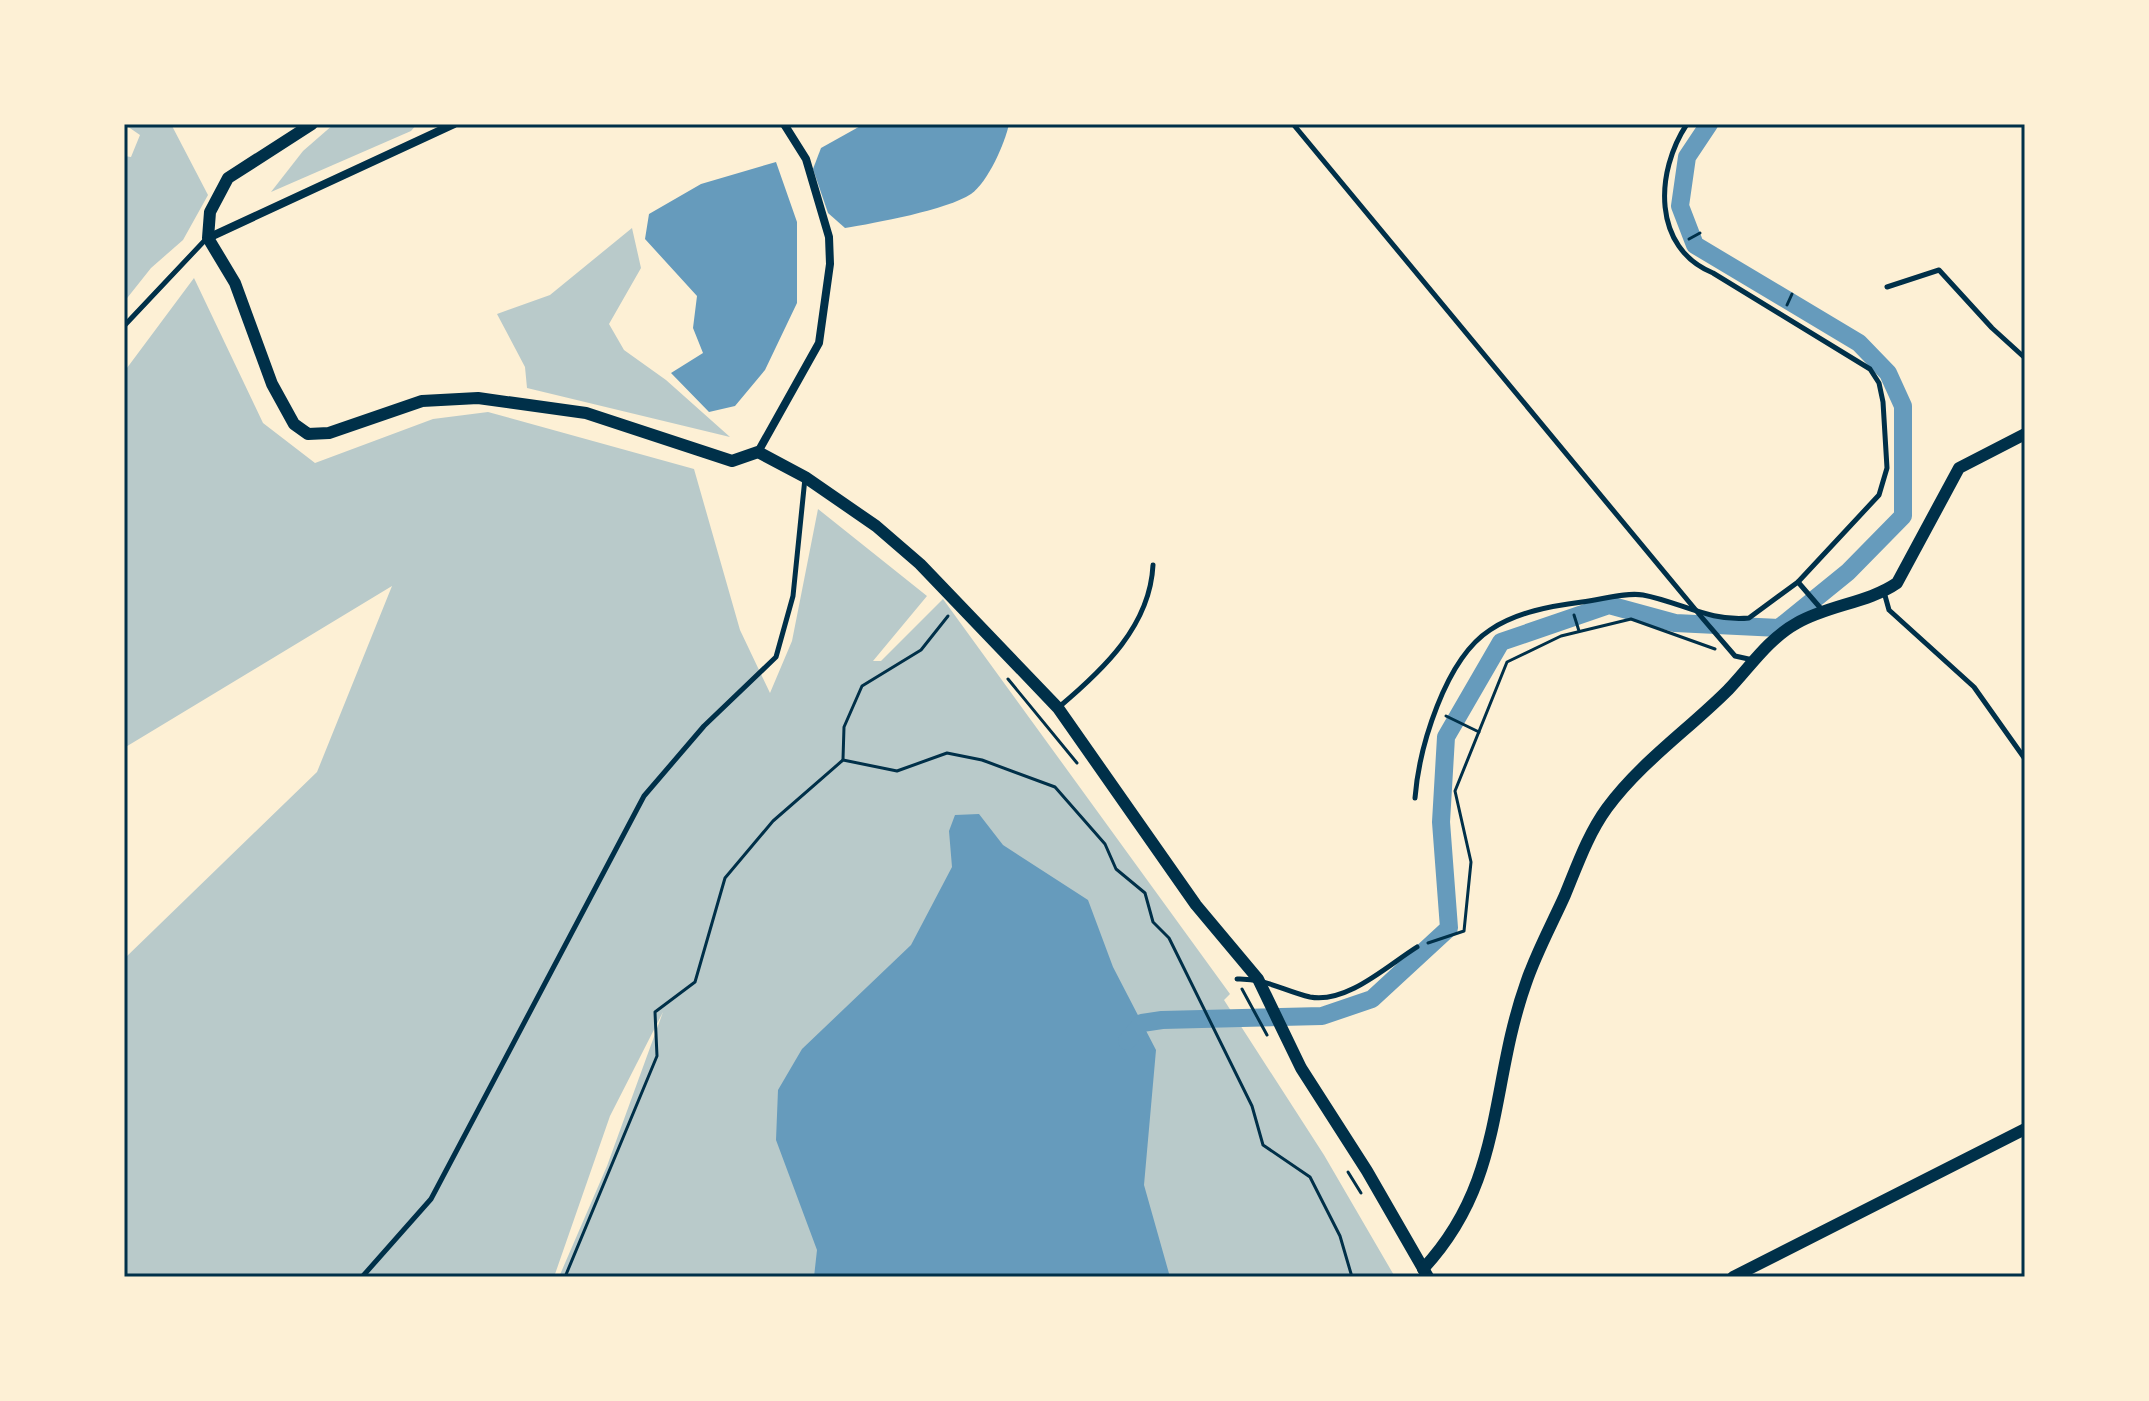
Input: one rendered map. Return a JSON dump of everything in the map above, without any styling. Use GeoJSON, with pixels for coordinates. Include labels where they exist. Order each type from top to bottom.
{"type":"FeatureCollection","features":[{"type":"Feature","properties":{"kind":"street"},"geometry":{"type":"LineString","coordinates":[[312,124],[228,178],[210,212],[208,238],[235,283],[283,408],[294,424],[308,434],[329,433],[422,401],[478,398],[586,413],[732,461],[758,452],[819,343],[830,264],[829,237],[806,159],[784,124]]}},
{"type":"Feature","properties":{"kind":"street"},"geometry":{"type":"LineString","coordinates":[[208,238],[454,124]]}},
{"type":"Feature","properties":{"kind":"street"},"geometry":{"type":"LineString","coordinates":[[758,452],[805,477],[876,526],[958,604],[1058,708],[1196,905],[1258,979],[1301,1068],[1426,1273],[1449,1241],[1485,1165],[1512,1031],[1526,982],[1592,832],[1607,808],[1658,750],[1797,623],[1823,611],[1884,592],[1897,583],[1959,468],[2025,434]]}},
{"type":"Feature","properties":{"kind":"street"},"geometry":{"type":"LineString","coordinates":[[1733,1277],[2025,1129]]}},
{"type":"Feature","properties":{"kind":"lane"},"geometry":{"type":"LineString","coordinates":[[1293,124],[1735,656],[1753,660]]}},
{"type":"Feature","properties":{"kind":"lane"},"geometry":{"type":"LineString","coordinates":[[1415,798],[1418,764],[1436,711],[1466,655],[1491,629],[1547,607],[1642,595],[1703,617],[1749,618],[1799,582],[1879,495],[1887,468],[1879,383],[1870,369],[1854,356],[1713,273],[1693,265],[1682,254],[1665,210],[1663,176],[1687,124]]}},
{"type":"Feature","properties":{"kind":"lane"},"geometry":{"type":"LineString","coordinates":[[124,326],[208,238]]}},
{"type":"Feature","properties":{"kind":"lane"},"geometry":{"type":"LineString","coordinates":[[1887,287],[1939,270],[1992,328],[2025,358]]}},
{"type":"Feature","properties":{"kind":"lane"},"geometry":{"type":"LineString","coordinates":[[362,1277],[431,1199],[644,796],[704,726],[776,657],[793,596],[805,477]]}},
{"type":"Feature","properties":{"kind":"lane"},"geometry":{"type":"LineString","coordinates":[[1058,708],[1096,676],[1137,625],[1152,587],[1153,565]]}},
{"type":"Feature","properties":{"kind":"lane"},"geometry":{"type":"LineString","coordinates":[[1799,582],[1823,611]]}},
{"type":"Feature","properties":{"kind":"lane"},"geometry":{"type":"LineString","coordinates":[[1884,592],[1889,610],[1974,687],[2025,759]]}},
{"type":"Feature","properties":{"kind":"lane"},"geometry":{"type":"LineString","coordinates":[[1237,979],[1258,979],[1322,998],[1343,993],[1417,947]]}},
{"type":"Feature","properties":{"kind":"path"},"geometry":{"type":"LineString","coordinates":[[1680,244],[1700,233]]}},
{"type":"Feature","properties":{"kind":"path"},"geometry":{"type":"LineString","coordinates":[[1783,313],[1792,294]]}},
{"type":"Feature","properties":{"kind":"path"},"geometry":{"type":"LineString","coordinates":[[565,1277],[657,1056],[655,1012],[695,982],[725,878],[773,821],[843,760],[844,727],[862,686],[921,650],[958,604]]}},
{"type":"Feature","properties":{"kind":"path"},"geometry":{"type":"LineString","coordinates":[[1572,604],[1579,632]]}},
{"type":"Feature","properties":{"kind":"path"},"geometry":{"type":"LineString","coordinates":[[1417,947],[1464,931],[1471,862],[1455,791],[1507,662],[1579,632],[1631,619],[1735,656]]}},
{"type":"Feature","properties":{"kind":"path"},"geometry":{"type":"LineString","coordinates":[[1007,678],[1084,773]]}},
{"type":"Feature","properties":{"kind":"path"},"geometry":{"type":"LineString","coordinates":[[1436,711],[1479,732]]}},
{"type":"Feature","properties":{"kind":"path"},"geometry":{"type":"LineString","coordinates":[[843,760],[897,771],[947,753],[982,760],[1055,787],[1105,844],[1116,869],[1145,893],[1153,922],[1169,938],[1240,1082],[1263,1145],[1310,1177],[1340,1236],[1352,1277]]}},
{"type":"Feature","properties":{"kind":"path"},"geometry":{"type":"LineString","coordinates":[[1237,979],[1272,1045]]}},
{"type":"Feature","properties":{"kind":"path"},"geometry":{"type":"LineString","coordinates":[[1346,1168],[1362,1195]]}},
{"type":"Feature","properties":{"kind":"shaded area"},"geometry":{"type":"Polygon","coordinates":[[[124,124],[171,124],[208,195],[183,240],[151,268],[124,302],[124,156],[131,157],[140,135],[124,124]]]}},
{"type":"Feature","properties":{"kind":"shaded area"},"geometry":{"type":"Polygon","coordinates":[[[334,124],[417,124],[411,131],[271,192],[303,151],[334,124]]]}},
{"type":"Feature","properties":{"kind":"shaded area"},"geometry":{"type":"Polygon","coordinates":[[[632,228],[641,268],[609,324],[624,350],[666,380],[730,437],[527,388],[525,367],[497,314],[550,295],[632,228]]]}},
{"type":"Feature","properties":{"kind":"shaded area"},"geometry":{"type":"Polygon","coordinates":[[[194,278],[263,423],[315,463],[433,419],[488,412],[694,469],[740,630],[770,693],[792,641],[818,509],[927,596],[873,661],[881,661],[943,599],[1230,994],[1224,1000],[1324,1155],[1395,1277],[559,1277],[607,1166],[663,1012],[610,1116],[554,1277],[124,1277],[124,959],[317,772],[392,586],[124,748],[124,372],[194,278]]]}},
{"type":"Feature","properties":{"kind":"water"},"geometry":{"type":"Polygon","coordinates":[[[864,124],[1009,124],[995,162],[984,181],[971,194],[928,210],[845,228],[828,213],[813,169],[821,148],[864,124]]]}},
{"type":"Feature","properties":{"kind":"water"},"geometry":{"type":"Polygon","coordinates":[[[776,162],[797,222],[797,303],[765,370],[735,406],[709,412],[671,373],[703,353],[693,328],[697,296],[645,239],[649,214],[701,184],[776,162]]]}},
{"type":"Feature","properties":{"kind":"water"},"geometry":{"type":"Polygon","coordinates":[[[979,814],[1003,845],[1088,900],[1113,967],[1156,1050],[1144,1185],[1170,1277],[814,1277],[817,1250],[776,1140],[778,1090],[802,1049],[911,945],[952,867],[949,831],[955,815],[979,814]]]}},
{"type":"Feature","properties":{"kind":"waterway"},"geometry":{"type":"LineString","coordinates":[[1127,1041],[1142,1023],[1322,1016],[1372,999],[1449,928],[1441,822],[1446,737],[1501,642],[1609,605],[1675,623],[1779,628],[1848,572],[1903,516],[1903,406],[1888,373],[1859,343],[1695,245],[1680,206],[1687,157],[1709,124]]}}]}
